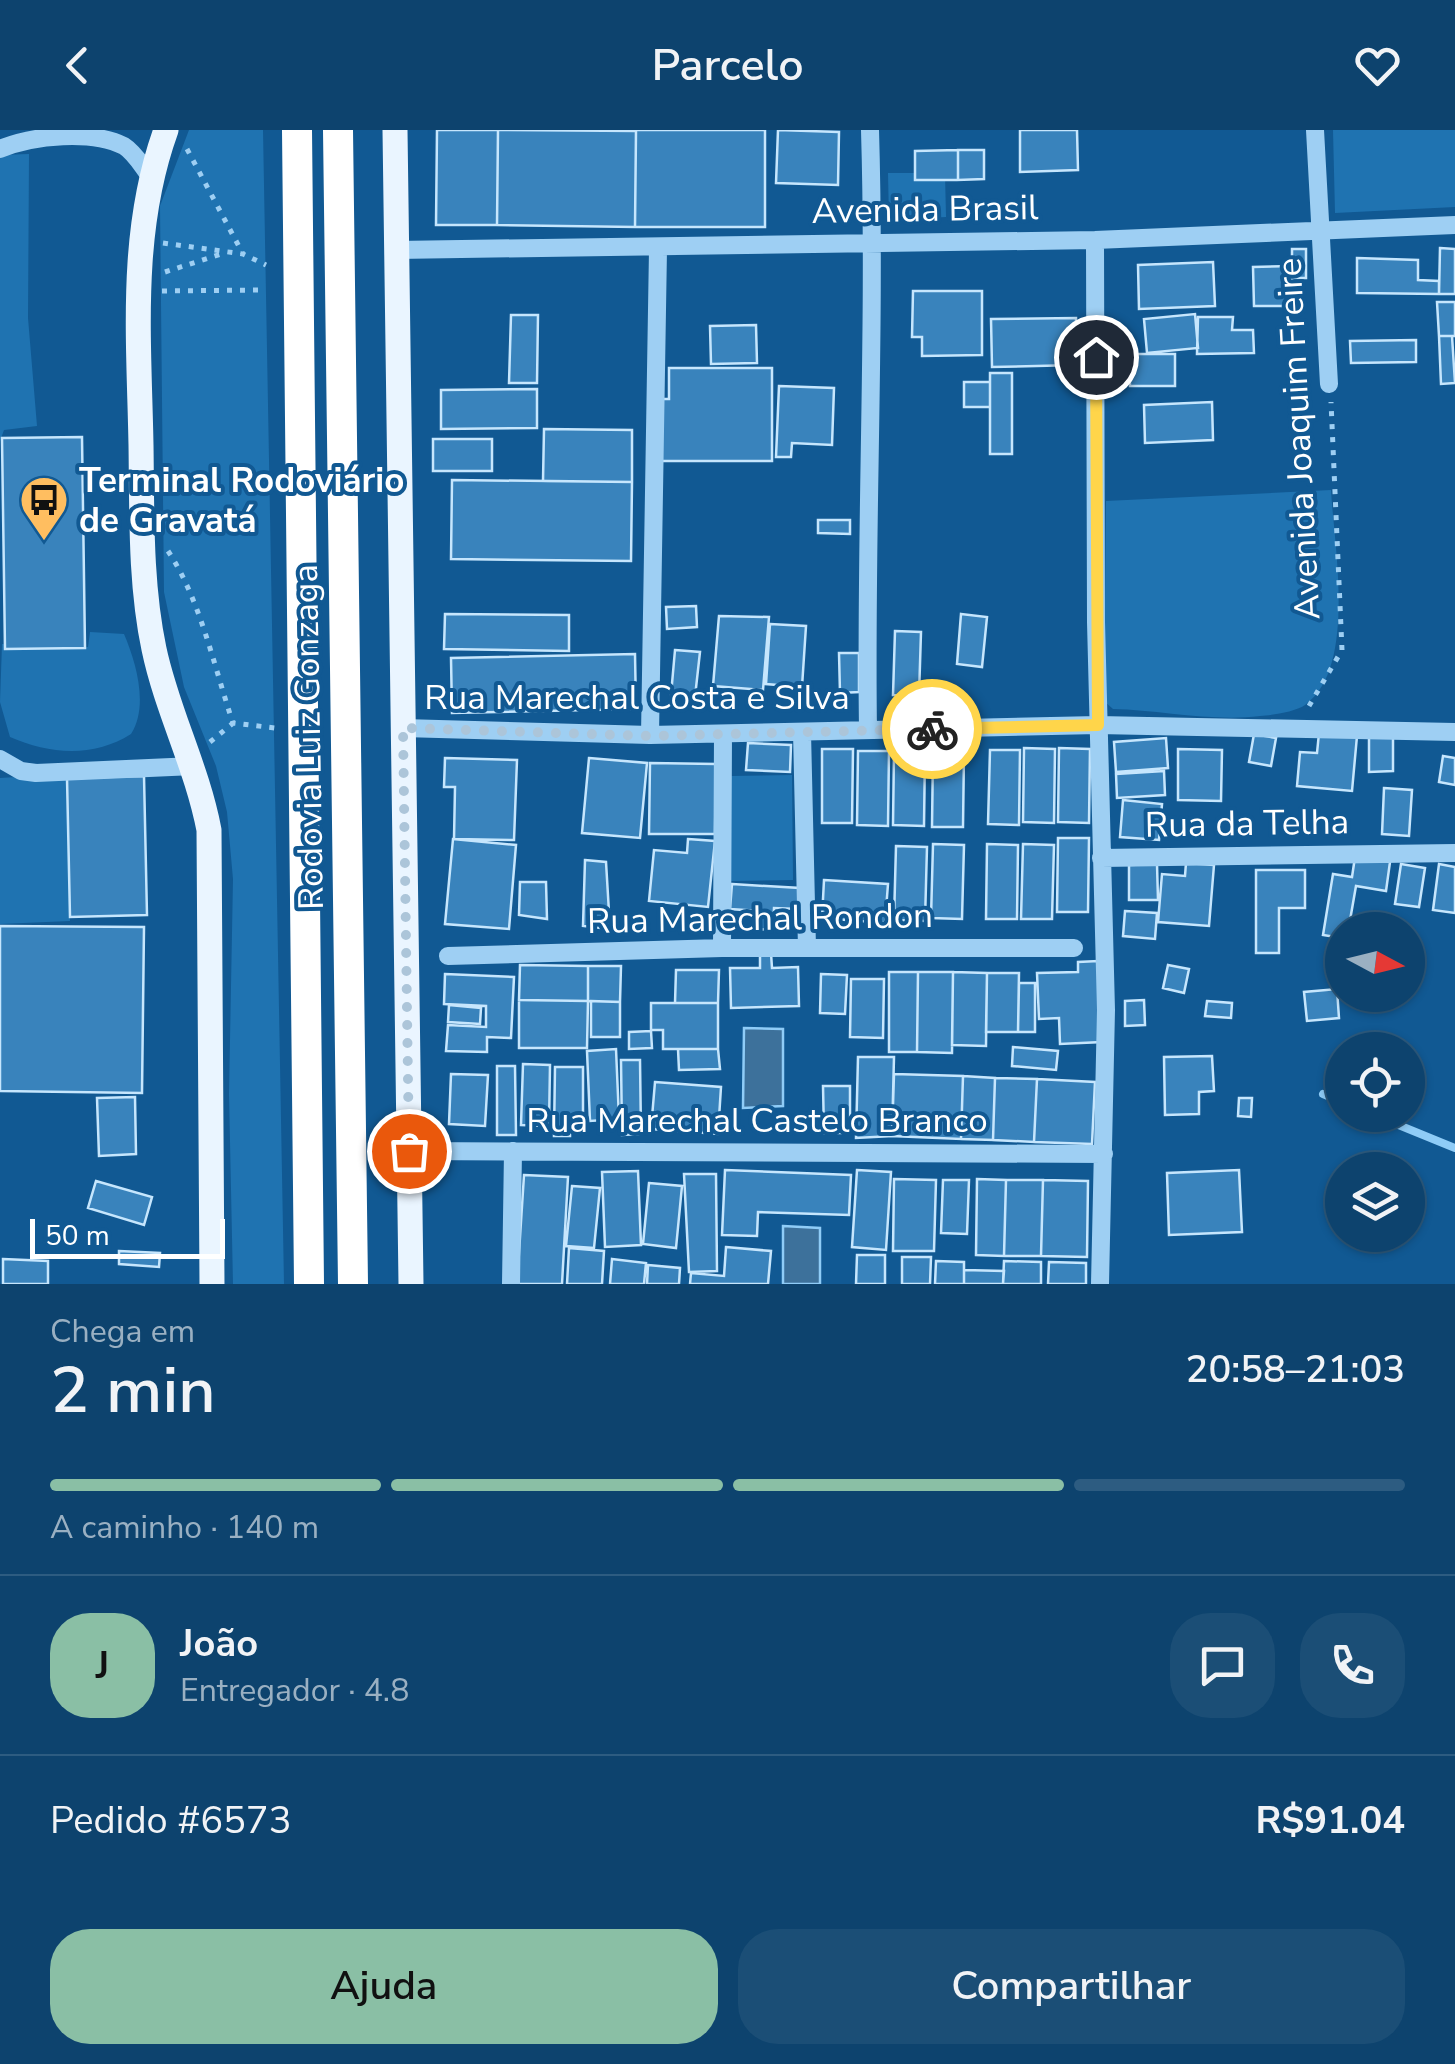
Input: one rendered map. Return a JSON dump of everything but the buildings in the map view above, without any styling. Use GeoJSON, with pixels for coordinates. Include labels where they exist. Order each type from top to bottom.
{"type":"FeatureCollection","features":[{"type":"Feature","properties":{"kind":"highway","name":"Rodovia Luiz Gonzaga"},"geometry":{"type":"LineString","coordinates":[[297,130],[309,1284]]}},
{"type":"Feature","properties":{"kind":"highway","name":"Rodovia Luiz Gonzaga"},"geometry":{"type":"LineString","coordinates":[[338,130],[352,1284]]}},
{"type":"Feature","properties":{"kind":"main road"},"geometry":{"type":"LineString","coordinates":[[166,130],[150,176],[138,259],[148,616],[160,670],[200,755],[209,830],[212,1284]]}},
{"type":"Feature","properties":{"kind":"main road"},"geometry":{"type":"LineString","coordinates":[[396,130],[412,1284]]}},
{"type":"Feature","properties":{"kind":"street"},"geometry":{"type":"LineString","coordinates":[[868,730],[867,458],[873,240],[870,130]]}},
{"type":"Feature","properties":{"kind":"street","name":"Avenida Joaquim Freire"},"geometry":{"type":"LineString","coordinates":[[1315,130],[1329,384]]}},
{"type":"Feature","properties":{"kind":"street"},"geometry":{"type":"LineString","coordinates":[[0,149],[42,137],[102,136],[129,149],[150,176]]}},
{"type":"Feature","properties":{"kind":"street","name":"Avenida Brasil"},"geometry":{"type":"LineString","coordinates":[[396,250],[658,250],[873,240],[1095,240],[1455,225]]}},
{"type":"Feature","properties":{"kind":"street"},"geometry":{"type":"LineString","coordinates":[[1095,240],[1104,1154],[1100,1284]]}},
{"type":"Feature","properties":{"kind":"street"},"geometry":{"type":"LineString","coordinates":[[650,736],[658,250]]}},
{"type":"Feature","properties":{"kind":"street","name":"Rua Marechal Costa e Silva"},"geometry":{"type":"LineString","coordinates":[[403,728],[650,736],[1098,725],[1455,732]]}},
{"type":"Feature","properties":{"kind":"street"},"geometry":{"type":"LineString","coordinates":[[802,732],[806,948]]}},
{"type":"Feature","properties":{"kind":"street"},"geometry":{"type":"LineString","coordinates":[[722,948],[723,734]]}},
{"type":"Feature","properties":{"kind":"street"},"geometry":{"type":"LineString","coordinates":[[0,759],[21,771],[36,772],[200,755]]}},
{"type":"Feature","properties":{"kind":"street","name":"Rua da Telha"},"geometry":{"type":"LineString","coordinates":[[1102,858],[1455,853]]}},
{"type":"Feature","properties":{"kind":"street","name":"Rua Marechal Rondon"},"geometry":{"type":"LineString","coordinates":[[448,956],[722,948],[1074,948]]}},
{"type":"Feature","properties":{"kind":"street","name":"Rua Marechal Castelo Branco"},"geometry":{"type":"LineString","coordinates":[[409,1151],[1104,1154]]}},
{"type":"Feature","properties":{"kind":"street"},"geometry":{"type":"LineString","coordinates":[[512,1284],[513,1151]]}},
{"type":"Feature","properties":{"kind":"path"},"geometry":{"type":"LineString","coordinates":[[187,148],[242,254]]}},
{"type":"Feature","properties":{"kind":"path"},"geometry":{"type":"LineString","coordinates":[[160,242],[242,254],[266,264]]}},
{"type":"Feature","properties":{"kind":"path"},"geometry":{"type":"LineString","coordinates":[[162,273],[221,253]]}},
{"type":"Feature","properties":{"kind":"path"},"geometry":{"type":"LineString","coordinates":[[162,291],[259,290]]}},
{"type":"Feature","properties":{"kind":"path","name":"Avenida Joaquim Freire"},"geometry":{"type":"LineString","coordinates":[[1290,729],[1324,688],[1342,650],[1340,532],[1329,384]]}},
{"type":"Feature","properties":{"kind":"path"},"geometry":{"type":"LineString","coordinates":[[161,540],[179,567],[219,672],[232,724]]}},
{"type":"Feature","properties":{"kind":"path"},"geometry":{"type":"LineString","coordinates":[[200,755],[232,724],[275,728]]}},
{"type":"Feature","properties":{"kind":"shaded area"},"geometry":{"type":"Polygon","coordinates":[[[189,130],[263,130],[284,1284],[233,1284],[229,1094],[233,879],[227,812],[216,766],[184,687],[164,592],[160,206],[189,130]]]}},
{"type":"Feature","properties":{"kind":"shaded area"},"geometry":{"type":"Polygon","coordinates":[[[1333,130],[1455,130],[1455,207],[1335,213],[1333,130]]]}},
{"type":"Feature","properties":{"kind":"shaded area"},"geometry":{"type":"Polygon","coordinates":[[[29,154],[28,318],[37,426],[4,430],[0,441],[0,155],[29,154]]]}},
{"type":"Feature","properties":{"kind":"shaded area"},"geometry":{"type":"Polygon","coordinates":[[[888,173],[945,173],[946,217],[889,220],[888,173]]]}},
{"type":"Feature","properties":{"kind":"shaded area"},"geometry":{"type":"Polygon","coordinates":[[[1331,490],[1338,573],[1337,635],[1321,687],[1305,705],[1277,714],[1224,718],[1113,709],[1104,701],[1106,501],[1331,490]]]}},
{"type":"Feature","properties":{"kind":"shaded area"},"geometry":{"type":"Polygon","coordinates":[[[90,632],[124,634],[140,697],[131,734],[102,747],[71,751],[40,747],[10,737],[0,702],[2,644],[88,647],[90,632]]]}},
{"type":"Feature","properties":{"kind":"shaded area"},"geometry":{"type":"Polygon","coordinates":[[[66,774],[70,921],[0,924],[0,778],[66,774]]]}},
{"type":"Feature","properties":{"kind":"shaded area"},"geometry":{"type":"Polygon","coordinates":[[[792,775],[793,880],[731,881],[731,776],[792,775]]]}},
{"type":"Feature","properties":{"kind":"shaded area"},"geometry":{"type":"Polygon","coordinates":[[[744,1028],[783,1029],[783,1106],[743,1108],[744,1028]]]}},
{"type":"Feature","properties":{"kind":"shaded area"},"geometry":{"type":"Polygon","coordinates":[[[783,1226],[820,1228],[820,1284],[783,1284],[783,1226]]]}},
{"type":"Feature","properties":{"kind":"waterway"},"geometry":{"type":"LineString","coordinates":[[1416,1132],[1455,1148]]}},
{"type":"Feature","properties":{"kind":"way so far"},"geometry":{"type":"LineString","coordinates":[[409,1151],[403,728],[650,736],[932,729]]}},
{"type":"Feature","properties":{"kind":"place","name":"Terminal Rodoviário de Gravatá"},"geometry":{"type":"Point","coordinates":[44,542]}},
{"type":"Feature","properties":{"kind":"route"},"geometry":{"type":"LineString","coordinates":[[932,729],[1098,725],[1096,357]]}}]}
